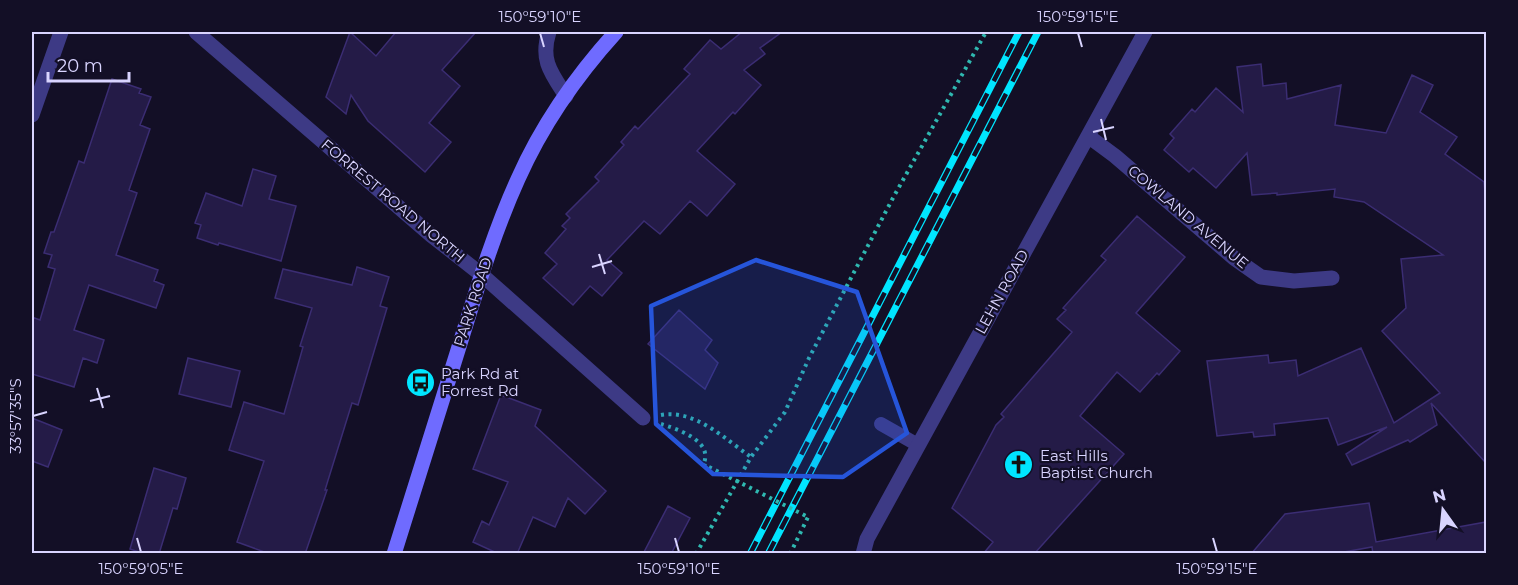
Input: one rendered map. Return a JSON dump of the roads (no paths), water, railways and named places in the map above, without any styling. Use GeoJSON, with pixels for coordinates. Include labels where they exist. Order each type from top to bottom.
{"type":"FeatureCollection","features":[{"type":"Feature","properties":{"kind":"main road","name":"PARK ROAD"},"geometry":{"type":"LineString","coordinates":[[394,554],[505,209],[533,149],[566,96],[616,32]]}},
{"type":"Feature","properties":{"kind":"street"},"geometry":{"type":"LineString","coordinates":[[32,115],[61,32]]}},
{"type":"Feature","properties":{"kind":"street","name":"FORREST ROAD NORTH"},"geometry":{"type":"LineString","coordinates":[[196,32],[422,228],[482,275],[643,418]]}},
{"type":"Feature","properties":{"kind":"street"},"geometry":{"type":"LineString","coordinates":[[549,32],[545,50],[546,62],[566,96]]}},
{"type":"Feature","properties":{"kind":"street","name":"LEHN ROAD"},"geometry":{"type":"LineString","coordinates":[[862,554],[867,539],[1145,32]]}},
{"type":"Feature","properties":{"kind":"street","name":"COWLAND AVENUE"},"geometry":{"type":"LineString","coordinates":[[1088,136],[1115,156],[1234,258],[1262,277],[1294,281],[1332,278]]}},
{"type":"Feature","properties":{"kind":"lane"},"geometry":{"type":"LineString","coordinates":[[881,424],[918,445]]}},
{"type":"Feature","properties":{"kind":"railway"},"geometry":{"type":"LineString","coordinates":[[750,554],[1019,32]]}},
{"type":"Feature","properties":{"kind":"railway"},"geometry":{"type":"LineString","coordinates":[[768,554],[1038,32]]}},
{"type":"Feature","properties":{"kind":"place","name":"Park Rd at Forrest Rd"},"geometry":{"type":"Point","coordinates":[420,383]}},
{"type":"Feature","properties":{"kind":"place","name":"East Hills Baptist Church"},"geometry":{"type":"Point","coordinates":[1019,465]}}]}
